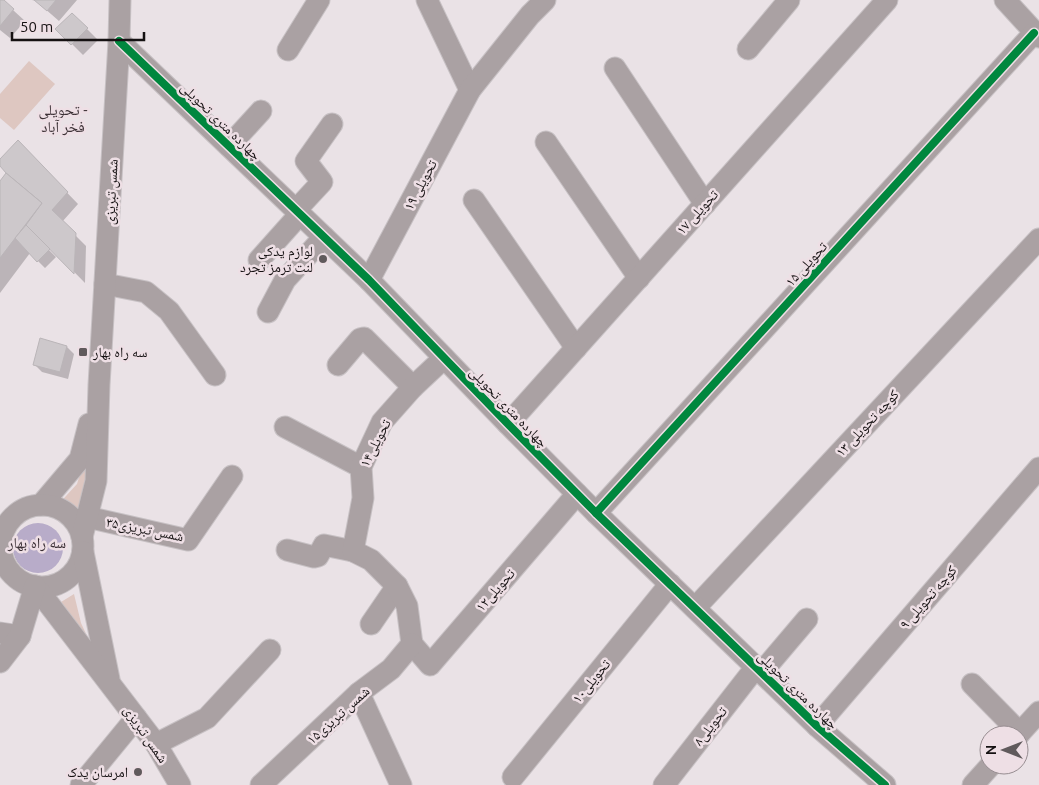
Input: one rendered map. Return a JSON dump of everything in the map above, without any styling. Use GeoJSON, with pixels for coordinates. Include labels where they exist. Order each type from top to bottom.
{"type":"FeatureCollection","features":[{"type":"Feature","properties":{"kind":"street","name":"شمس تبریزی"},"geometry":{"type":"LineString","coordinates":[[84,535],[96,481],[99,384],[106,284],[120,0]]}},
{"type":"Feature","properties":{"kind":"street"},"geometry":{"type":"LineString","coordinates":[[288,50],[319,0]]}},
{"type":"Feature","properties":{"kind":"street"},"geometry":{"type":"LineString","coordinates":[[428,0],[470,90]]}},
{"type":"Feature","properties":{"kind":"street","name":"تحویلی ۱۹"},"geometry":{"type":"LineString","coordinates":[[369,280],[470,90],[530,15],[545,0]]}},
{"type":"Feature","properties":{"kind":"street"},"geometry":{"type":"LineString","coordinates":[[748,49],[789,0]]}},
{"type":"Feature","properties":{"kind":"street","name":"تحویلی ۱۷"},"geometry":{"type":"LineString","coordinates":[[508,424],[886,0]]}},
{"type":"Feature","properties":{"kind":"street"},"geometry":{"type":"LineString","coordinates":[[1005,0],[1037,35]]}},
{"type":"Feature","properties":{"kind":"street","name":"تحویلی ۱۵"},"geometry":{"type":"LineString","coordinates":[[596,513],[1037,35]]}},
{"type":"Feature","properties":{"kind":"street","name":"چهارده متری تحویلی"},"geometry":{"type":"LineString","coordinates":[[119,41],[369,280],[596,513],[874,781]]}},
{"type":"Feature","properties":{"kind":"street"},"geometry":{"type":"LineString","coordinates":[[614,68],[705,204]]}},
{"type":"Feature","properties":{"kind":"street"},"geometry":{"type":"LineString","coordinates":[[229,146],[261,111]]}},
{"type":"Feature","properties":{"kind":"street"},"geometry":{"type":"LineString","coordinates":[[259,260],[322,182],[306,161],[332,124]]}},
{"type":"Feature","properties":{"kind":"street"},"geometry":{"type":"LineString","coordinates":[[546,142],[639,278]]}},
{"type":"Feature","properties":{"kind":"street"},"geometry":{"type":"LineString","coordinates":[[474,200],[576,348]]}},
{"type":"Feature","properties":{"kind":"street"},"geometry":{"type":"LineString","coordinates":[[268,312],[285,280],[324,237]]}},
{"type":"Feature","properties":{"kind":"street","name":"کوچه تحویلی ۱۳"},"geometry":{"type":"LineString","coordinates":[[695,608],[1039,238]]}},
{"type":"Feature","properties":{"kind":"street"},"geometry":{"type":"LineString","coordinates":[[106,284],[146,292],[169,311],[215,375]]}},
{"type":"Feature","properties":{"kind":"street"},"geometry":{"type":"LineString","coordinates":[[338,365],[360,339],[364,338],[413,387]]}},
{"type":"Feature","properties":{"kind":"street","name":"تحویلی۱۴"},"geometry":{"type":"LineString","coordinates":[[353,551],[363,498],[361,467],[382,422],[413,387],[444,358]]}},
{"type":"Feature","properties":{"kind":"street","name":"شمس تبریزی"},"geometry":{"type":"LineString","coordinates":[[32,507],[80,459],[99,384]]}},
{"type":"Feature","properties":{"kind":"street"},"geometry":{"type":"LineString","coordinates":[[285,427],[361,467]]}},
{"type":"Feature","properties":{"kind":"street","name":"کوچه تحویلی ۹"},"geometry":{"type":"LineString","coordinates":[[817,726],[1039,468]]}},
{"type":"Feature","properties":{"kind":"street","name":"۳۵شمس تبریزی"},"geometry":{"type":"LineString","coordinates":[[84,535],[188,540],[232,476]]}},
{"type":"Feature","properties":{"kind":"street","name":"تحویلی۱۲"},"geometry":{"type":"LineString","coordinates":[[412,644],[430,665],[577,494]]}},
{"type":"Feature","properties":{"kind":"street"},"geometry":{"type":"LineString","coordinates":[[0,511],[52,506],[62,510],[71,517],[84,535],[110,684]]}},
{"type":"Feature","properties":{"kind":"street"},"geometry":{"type":"LineString","coordinates":[[32,507],[14,517],[6,527],[2,539],[3,562],[23,582],[35,586],[48,586],[61,582],[71,575],[79,564],[84,535]]}},
{"type":"Feature","properties":{"kind":"street"},"geometry":{"type":"LineString","coordinates":[[287,550],[314,557],[318,556],[324,546],[353,551],[371,560],[397,586],[407,606],[412,644]]}},
{"type":"Feature","properties":{"kind":"street","name":"تحویلی۱۰"},"geometry":{"type":"LineString","coordinates":[[513,777],[670,584]]}},
{"type":"Feature","properties":{"kind":"street","name":"شمس تبریزی"},"geometry":{"type":"LineString","coordinates":[[35,586],[156,744],[180,785]]}},
{"type":"Feature","properties":{"kind":"street"},"geometry":{"type":"LineString","coordinates":[[0,662],[10,634],[35,586]]}},
{"type":"Feature","properties":{"kind":"street"},"geometry":{"type":"LineString","coordinates":[[371,624],[397,586]]}},
{"type":"Feature","properties":{"kind":"street","name":"تحویلی۸"},"geometry":{"type":"LineString","coordinates":[[664,785],[759,670],[807,619]]}},
{"type":"Feature","properties":{"kind":"street","name":"شمس تبریزی۱۵"},"geometry":{"type":"LineString","coordinates":[[261,785],[359,693],[391,669],[412,644]]}},
{"type":"Feature","properties":{"kind":"street"},"geometry":{"type":"LineString","coordinates":[[156,744],[207,718],[270,650]]}},
{"type":"Feature","properties":{"kind":"street"},"geometry":{"type":"LineString","coordinates":[[972,684],[1011,725]]}},
{"type":"Feature","properties":{"kind":"street"},"geometry":{"type":"LineString","coordinates":[[359,693],[401,785]]}},
{"type":"Feature","properties":{"kind":"street"},"geometry":{"type":"LineString","coordinates":[[1027,725],[1039,712]]}},
{"type":"Feature","properties":{"kind":"street"},"geometry":{"type":"LineString","coordinates":[[81,785],[136,718]]}},
{"type":"Feature","properties":{"kind":"street"},"geometry":{"type":"LineString","coordinates":[[973,785],[982,775]]}},
{"type":"Feature","properties":{"kind":"shaded area"},"geometry":{"type":"Polygon","coordinates":[[[29,61],[55,84],[14,130],[0,118],[0,94],[29,61]]]}},
{"type":"Feature","properties":{"kind":"shaded area"},"geometry":{"type":"Polygon","coordinates":[[[92,436],[80,514],[55,508],[77,484],[92,436]]]}},
{"type":"Feature","properties":{"kind":"shaded area"},"geometry":{"type":"Polygon","coordinates":[[[33,523],[43,523],[56,530],[63,543],[63,553],[56,566],[43,573],[33,573],[24,569],[17,562],[13,553],[13,543],[17,534],[24,527],[33,523]]]}},
{"type":"Feature","properties":{"kind":"shaded area"},"geometry":{"type":"Polygon","coordinates":[[[74,594],[81,623],[101,666],[53,607],[74,594]]]}},
{"type":"Feature","properties":{"kind":"building"},"geometry":{"type":"Polygon","coordinates":[[[0,0],[4,0],[14,9],[0,26],[0,0]]]}},
{"type":"Feature","properties":{"kind":"building"},"geometry":{"type":"Polygon","coordinates":[[[34,0],[56,0],[47,11],[34,0]]]}},
{"type":"Feature","properties":{"kind":"building"},"geometry":{"type":"Polygon","coordinates":[[[72,13],[88,28],[71,45],[55,29],[72,13]]]}},
{"type":"Feature","properties":{"kind":"building"},"geometry":{"type":"Polygon","coordinates":[[[18,140],[68,192],[52,210],[76,233],[74,274],[26,225],[42,203],[0,166],[0,159],[18,140]]]}},
{"type":"Feature","properties":{"kind":"building"},"geometry":{"type":"Polygon","coordinates":[[[6,173],[42,203],[0,258],[0,181],[6,173]]]}},
{"type":"Feature","properties":{"kind":"building"},"geometry":{"type":"Polygon","coordinates":[[[26,225],[50,249],[37,262],[15,238],[26,225]]]}},
{"type":"Feature","properties":{"kind":"building"},"geometry":{"type":"Polygon","coordinates":[[[40,338],[67,346],[60,372],[33,365],[40,338]]]}},
{"type":"Feature","properties":{"kind":"cycle path"},"geometry":{"type":"LineString","coordinates":[[596,513],[1034,33]]}},
{"type":"Feature","properties":{"kind":"cycle path"},"geometry":{"type":"LineString","coordinates":[[119,41],[369,280],[596,513],[817,726],[885,785]]}},
{"type":"Feature","properties":{"kind":"place","name":"لوازم یدکی لنت ترمز تجرد"},"geometry":{"type":"Point","coordinates":[323,259]}},
{"type":"Feature","properties":{"kind":"place","name":"سه راه بهار"},"geometry":{"type":"Point","coordinates":[83,352]}},
{"type":"Feature","properties":{"kind":"place","name":"امرسان یدک"},"geometry":{"type":"Point","coordinates":[138,772]}},
{"type":"Feature","properties":{"kind":"district","name":"تحویلی - فخر آباد"},"geometry":{"type":"Point","coordinates":[63,118]}},
{"type":"Feature","properties":{"kind":"district","name":"سه راه بهار"},"geometry":{"type":"Point","coordinates":[37,543]}}]}
